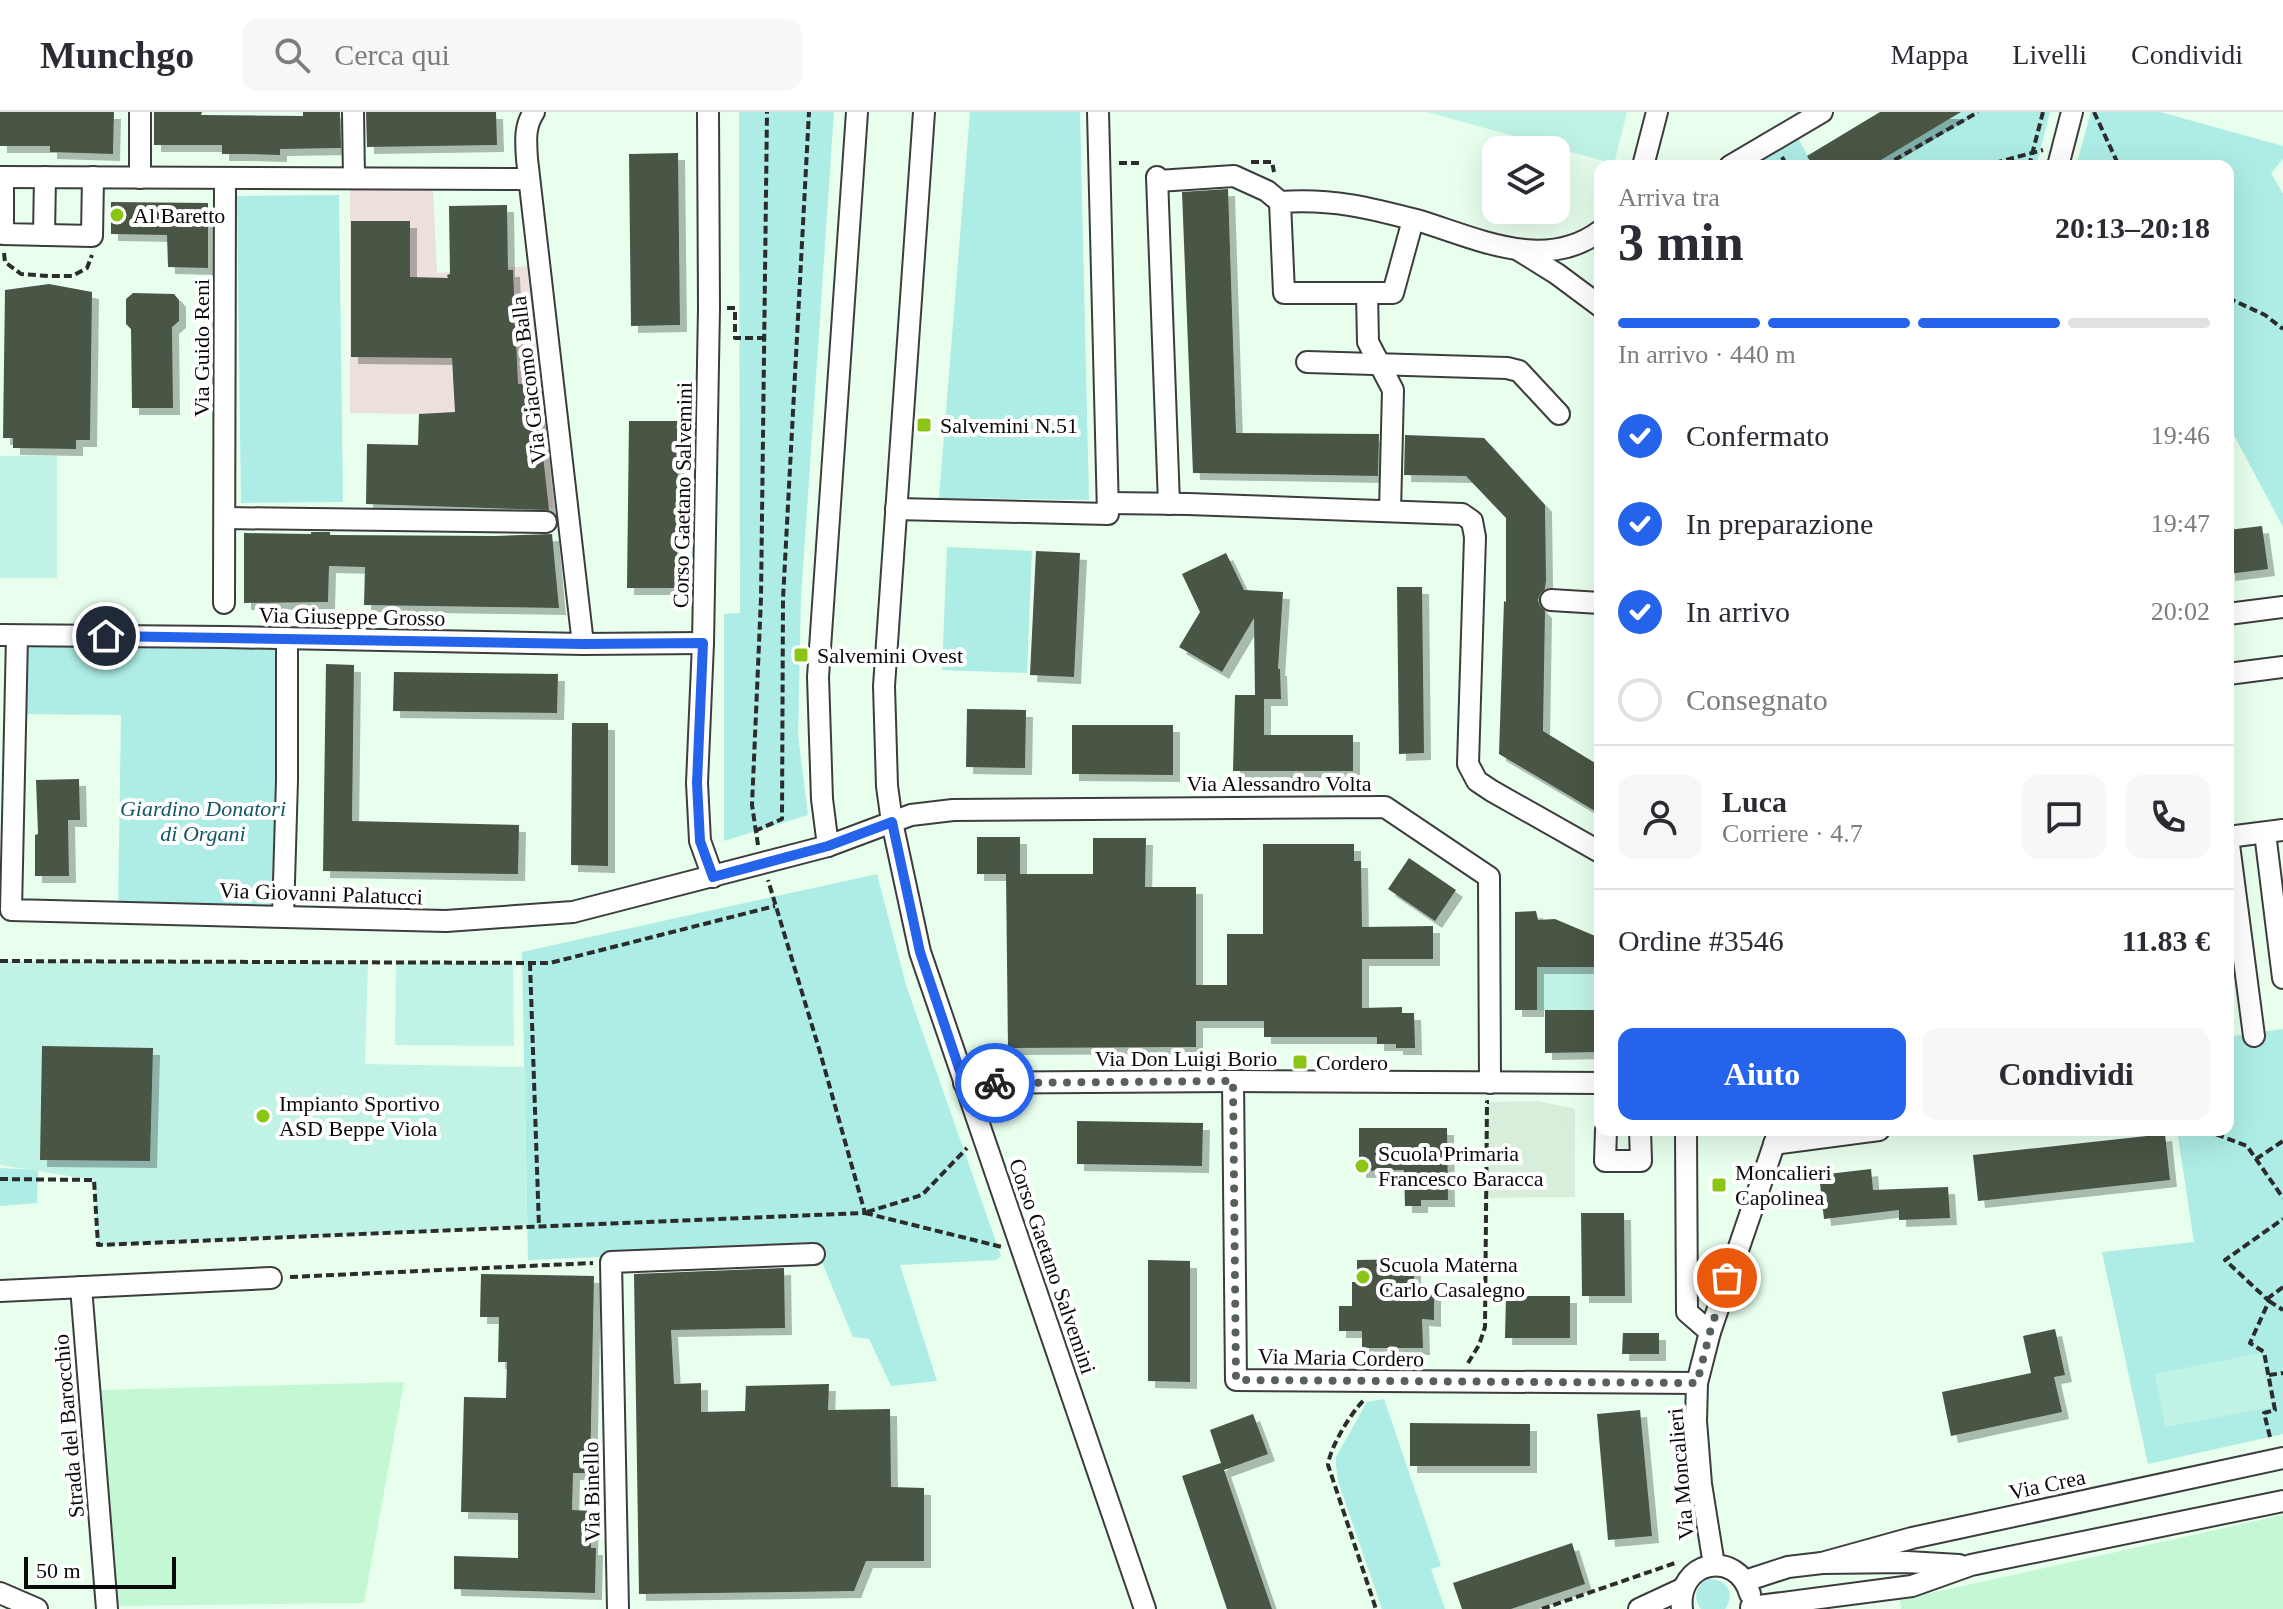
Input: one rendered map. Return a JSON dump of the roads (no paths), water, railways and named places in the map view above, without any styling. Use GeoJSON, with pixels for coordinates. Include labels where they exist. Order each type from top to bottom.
{"type":"FeatureCollection","features":[{"type":"Feature","properties":{"kind":"street"},"geometry":{"type":"LineString","coordinates":[[140,112],[140,178]]}},
{"type":"Feature","properties":{"kind":"street"},"geometry":{"type":"LineString","coordinates":[[353,112],[354,178]]}},
{"type":"Feature","properties":{"kind":"street","name":"Via Giacomo Balla"},"geometry":{"type":"LineString","coordinates":[[534,112],[525,136],[583,644]]}},
{"type":"Feature","properties":{"kind":"street","name":"Corso Gaetano Salvemini"},"geometry":{"type":"LineString","coordinates":[[708,112],[709,308],[703,643],[697,783],[700,841],[713,877]]}},
{"type":"Feature","properties":{"kind":"street"},"geometry":{"type":"LineString","coordinates":[[828,846],[822,799],[818,677],[857,112]]}},
{"type":"Feature","properties":{"kind":"street","name":"Corso Gaetano Salvemini"},"geometry":{"type":"LineString","coordinates":[[924,112],[884,686],[887,786],[892,822],[920,952],[1145,1609]]}},
{"type":"Feature","properties":{"kind":"street"},"geometry":{"type":"LineString","coordinates":[[896,509],[1108,514],[1098,112]]}},
{"type":"Feature","properties":{"kind":"street"},"geometry":{"type":"LineString","coordinates":[[1645,160],[1657,112]]}},
{"type":"Feature","properties":{"kind":"street"},"geometry":{"type":"LineString","coordinates":[[1740,160],[1822,112]]}},
{"type":"Feature","properties":{"kind":"street"},"geometry":{"type":"LineString","coordinates":[[2060,157],[2072,112]]}},
{"type":"Feature","properties":{"kind":"street"},"geometry":{"type":"LineString","coordinates":[[1169,504],[1158,179],[1234,176],[1258,186],[1280,202],[1323,200],[1413,220],[1520,251],[1543,252],[1568,247],[1594,235]]}},
{"type":"Feature","properties":{"kind":"street"},"geometry":{"type":"LineString","coordinates":[[93,177],[92,236],[3,234],[1,177],[93,177],[140,178],[529,179]]}},
{"type":"Feature","properties":{"kind":"street"},"geometry":{"type":"LineString","coordinates":[[44,235],[45,177]]}},
{"type":"Feature","properties":{"kind":"street","name":"Via Guido Reni"},"geometry":{"type":"LineString","coordinates":[[224,603],[225,178]]}},
{"type":"Feature","properties":{"kind":"street"},"geometry":{"type":"LineString","coordinates":[[1280,202],[1284,293],[1393,293],[1413,220]]}},
{"type":"Feature","properties":{"kind":"street"},"geometry":{"type":"LineString","coordinates":[[1520,251],[1594,302]]}},
{"type":"Feature","properties":{"kind":"street"},"geometry":{"type":"LineString","coordinates":[[1367,293],[1368,342],[1393,390],[1390,511]]}},
{"type":"Feature","properties":{"kind":"street"},"geometry":{"type":"LineString","coordinates":[[1307,362],[1507,368],[1519,371],[1559,414]]}},
{"type":"Feature","properties":{"kind":"street"},"geometry":{"type":"LineString","coordinates":[[1108,503],[1462,514],[1472,521],[1475,537],[1468,764],[1477,781],[1594,849]]}},
{"type":"Feature","properties":{"kind":"street"},"geometry":{"type":"LineString","coordinates":[[225,518],[546,522]]}},
{"type":"Feature","properties":{"kind":"street"},"geometry":{"type":"LineString","coordinates":[[1551,600],[1594,603]]}},
{"type":"Feature","properties":{"kind":"street"},"geometry":{"type":"LineString","coordinates":[[2234,613],[2283,607]]}},
{"type":"Feature","properties":{"kind":"street","name":"Via Giuseppe Grosso"},"geometry":{"type":"LineString","coordinates":[[9,636],[703,643]]}},
{"type":"Feature","properties":{"kind":"street","name":"Via Giovanni Palatucci"},"geometry":{"type":"LineString","coordinates":[[9,636],[11,910],[446,921],[573,912],[828,846],[892,822]]}},
{"type":"Feature","properties":{"kind":"street"},"geometry":{"type":"LineString","coordinates":[[283,916],[287,638]]}},
{"type":"Feature","properties":{"kind":"street"},"geometry":{"type":"LineString","coordinates":[[2234,673],[2283,667]]}},
{"type":"Feature","properties":{"kind":"street","name":"Via Alessandro Volta"},"geometry":{"type":"LineString","coordinates":[[892,822],[911,815],[953,810],[1385,807],[1489,877],[1490,1083]]}},
{"type":"Feature","properties":{"kind":"street"},"geometry":{"type":"LineString","coordinates":[[2234,836],[2274,832],[2283,978]]}},
{"type":"Feature","properties":{"kind":"street"},"geometry":{"type":"LineString","coordinates":[[2234,883],[2254,1036]]}},
{"type":"Feature","properties":{"kind":"street","name":"Via Maria Cordero"},"geometry":{"type":"LineString","coordinates":[[1233,1081],[1236,1380],[1697,1383]]}},
{"type":"Feature","properties":{"kind":"street","name":"Via Don Luigi Borio"},"geometry":{"type":"LineString","coordinates":[[964,1083],[1594,1083]]}},
{"type":"Feature","properties":{"kind":"street"},"geometry":{"type":"LineString","coordinates":[[1606,1136],[1605,1161],[1641,1161],[1640,1136]]}},
{"type":"Feature","properties":{"kind":"street"},"geometry":{"type":"LineString","coordinates":[[1686,1136],[1687,1312],[1710,1332]]}},
{"type":"Feature","properties":{"kind":"street","name":"Via Moncalieri"},"geometry":{"type":"LineString","coordinates":[[1714,1565],[1700,1468],[1697,1383],[1710,1332],[1777,1137]]}},
{"type":"Feature","properties":{"kind":"street","name":"Via Binello"},"geometry":{"type":"LineString","coordinates":[[618,1609],[611,1262],[814,1254]]}},
{"type":"Feature","properties":{"kind":"street"},"geometry":{"type":"LineString","coordinates":[[0,1291],[271,1278]]}},
{"type":"Feature","properties":{"kind":"street","name":"Strada del Barocchio"},"geometry":{"type":"LineString","coordinates":[[81,1287],[107,1609]]}},
{"type":"Feature","properties":{"kind":"street","name":"Via Crea"},"geometry":{"type":"LineString","coordinates":[[1822,1563],[1912,1538],[2283,1458]]}},
{"type":"Feature","properties":{"kind":"street","name":"Via Crea"},"geometry":{"type":"LineString","coordinates":[[1750,1608],[1912,1586],[1971,1565],[2283,1501]]}},
{"type":"Feature","properties":{"kind":"street","name":"Via Crea"},"geometry":{"type":"LineString","coordinates":[[1745,1581],[1788,1567],[1822,1563],[1971,1565]]}},
{"type":"Feature","properties":{"kind":"street"},"geometry":{"type":"LineString","coordinates":[[1639,1609],[1681,1604],[1695,1572],[1714,1565],[1737,1572],[1745,1581],[1749,1589],[1750,1608]]}},
{"type":"Feature","properties":{"kind":"street"},"geometry":{"type":"LineString","coordinates":[[0,1593],[37,1609]]}},
{"type":"Feature","properties":{"kind":"place","name":"Al Baretto"},"geometry":{"type":"Point","coordinates":[117,215]}},
{"type":"Feature","properties":{"kind":"place","name":"Salvemini N.51"},"geometry":{"type":"Point","coordinates":[924,425]}},
{"type":"Feature","properties":{"kind":"place","name":"Salvemini Ovest"},"geometry":{"type":"Point","coordinates":[801,655]}},
{"type":"Feature","properties":{"kind":"place","name":"Cordero"},"geometry":{"type":"Point","coordinates":[1300,1062]}},
{"type":"Feature","properties":{"kind":"place","name":"Impianto Sportivo ASD Beppe Viola"},"geometry":{"type":"Point","coordinates":[263,1116]}},
{"type":"Feature","properties":{"kind":"place","name":"Scuola Primaria Francesco Baracca"},"geometry":{"type":"Point","coordinates":[1362,1166]}},
{"type":"Feature","properties":{"kind":"place","name":"Moncalieri Capolinea"},"geometry":{"type":"Point","coordinates":[1719,1185]}},
{"type":"Feature","properties":{"kind":"place","name":"Scuola Materna Carlo Casalegno"},"geometry":{"type":"Point","coordinates":[1363,1277]}},
{"type":"Feature","properties":{"kind":"park label","name":"Giardino Donatori di Organi"},"geometry":{"type":"Point","coordinates":[203,820]}}]}
